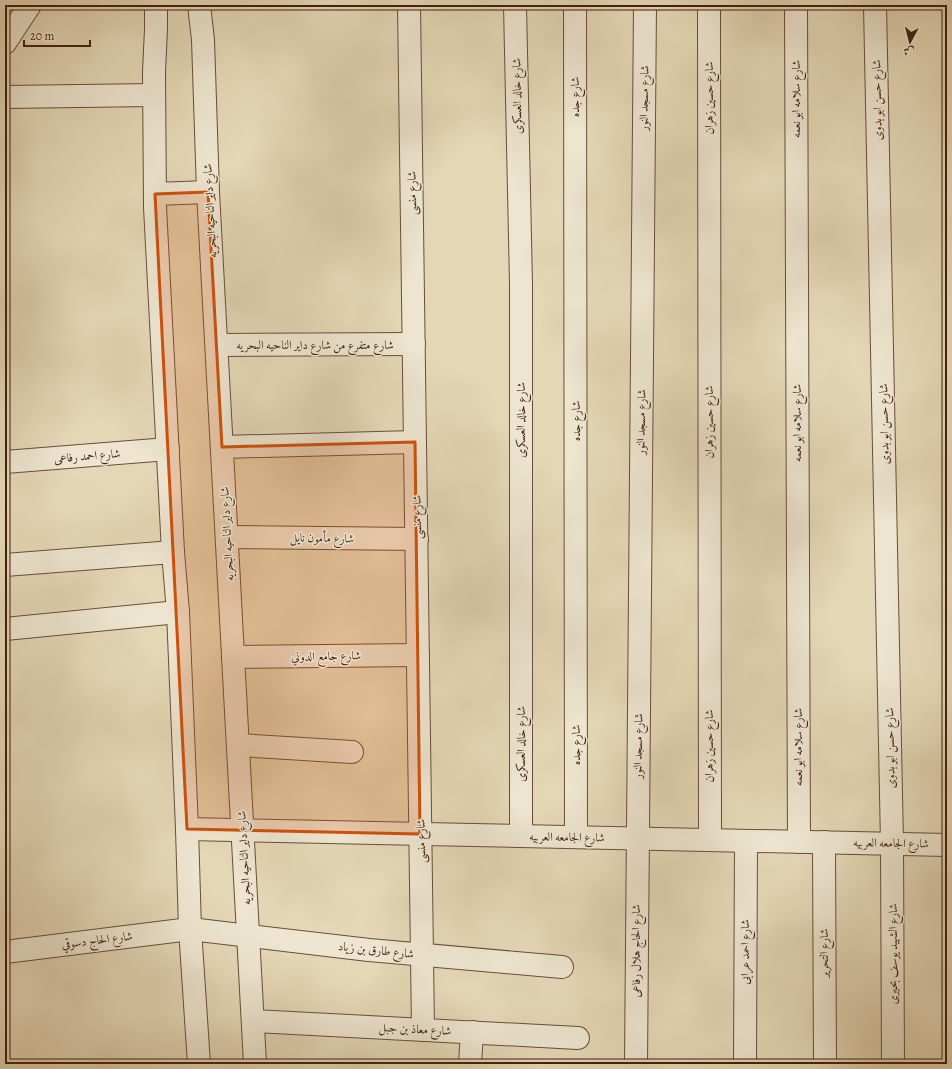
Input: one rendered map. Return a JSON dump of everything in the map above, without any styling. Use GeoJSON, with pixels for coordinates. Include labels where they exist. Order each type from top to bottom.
{"type":"FeatureCollection","features":[{"type":"Feature","properties":{"kind":"street"},"geometry":{"type":"LineString","coordinates":[[5,43],[30,5]]}},
{"type":"Feature","properties":{"kind":"street"},"geometry":{"type":"LineString","coordinates":[[156,5],[154,95],[155,194],[178,612],[190,929],[199,1064]]}},
{"type":"Feature","properties":{"kind":"street","name":"شارع داير الناحيه البحريه"},"geometry":{"type":"LineString","coordinates":[[199,5],[203,40],[208,192],[255,1064]]}},
{"type":"Feature","properties":{"kind":"street","name":"شارع منسى"},"geometry":{"type":"LineString","coordinates":[[409,5],[423,1030]]}},
{"type":"Feature","properties":{"kind":"street","name":"شارع خالد العسكرى"},"geometry":{"type":"LineString","coordinates":[[515,5],[521,284],[520,836]]}},
{"type":"Feature","properties":{"kind":"street","name":"شارع جده"},"geometry":{"type":"LineString","coordinates":[[575,5],[576,837]]}},
{"type":"Feature","properties":{"kind":"street","name":"شارع مسجد النور"},"geometry":{"type":"LineString","coordinates":[[637,838],[645,5]]}},
{"type":"Feature","properties":{"kind":"street","name":"شارع حسين زهران"},"geometry":{"type":"LineString","coordinates":[[709,5],[710,840]]}},
{"type":"Feature","properties":{"kind":"street","name":"شارع سلامه ابو نعمه"},"geometry":{"type":"LineString","coordinates":[[796,5],[799,842]]}},
{"type":"Feature","properties":{"kind":"street","name":"شارع حسن ابو بدوى"},"geometry":{"type":"LineString","coordinates":[[875,5],[892,843]]}},
{"type":"Feature","properties":{"kind":"street"},"geometry":{"type":"LineString","coordinates":[[5,97],[154,95]]}},
{"type":"Feature","properties":{"kind":"street"},"geometry":{"type":"LineString","coordinates":[[155,194],[208,192]]}},
{"type":"Feature","properties":{"kind":"street","name":"شارع متفرع من شارع داير الناحيه البحريه"},"geometry":{"type":"LineString","coordinates":[[217,345],[414,344]]}},
{"type":"Feature","properties":{"kind":"street"},"geometry":{"type":"LineString","coordinates":[[222,447],[415,442]]}},
{"type":"Feature","properties":{"kind":"street","name":"شارع احمد رفاعى"},"geometry":{"type":"LineString","coordinates":[[5,462],[168,449]]}},
{"type":"Feature","properties":{"kind":"street","name":"شارع مأمون نايل"},"geometry":{"type":"LineString","coordinates":[[227,537],[417,539]]}},
{"type":"Feature","properties":{"kind":"street"},"geometry":{"type":"LineString","coordinates":[[5,565],[174,552]]}},
{"type":"Feature","properties":{"kind":"street"},"geometry":{"type":"LineString","coordinates":[[5,629],[178,612]]}},
{"type":"Feature","properties":{"kind":"street","name":"شارع جامع الدوني"},"geometry":{"type":"LineString","coordinates":[[233,657],[418,655]]}},
{"type":"Feature","properties":{"kind":"street"},"geometry":{"type":"LineString","coordinates":[[239,745],[352,752]]}},
{"type":"Feature","properties":{"kind":"street","name":"شارع الجامعه العربيه"},"geometry":{"type":"LineString","coordinates":[[187,829],[947,845]]}},
{"type":"Feature","properties":{"kind":"street","name":"شارع الحاج هلال رفاعى"},"geometry":{"type":"LineString","coordinates":[[636,1064],[637,838]]}},
{"type":"Feature","properties":{"kind":"street","name":"شارع احمد عرابى"},"geometry":{"type":"LineString","coordinates":[[745,1064],[746,841]]}},
{"type":"Feature","properties":{"kind":"street","name":"شارع التحرير"},"geometry":{"type":"LineString","coordinates":[[824,842],[825,1064]]}},
{"type":"Feature","properties":{"kind":"street","name":"شارع الشهيد يوسف بحيرى"},"geometry":{"type":"LineString","coordinates":[[892,843],[893,1064]]}},
{"type":"Feature","properties":{"kind":"street","name":"شارع طارق بن زياد"},"geometry":{"type":"LineString","coordinates":[[190,929],[369,950],[562,967]]}},
{"type":"Feature","properties":{"kind":"street","name":"شارع الحاج دسوقي"},"geometry":{"type":"LineString","coordinates":[[5,952],[190,929]]}},
{"type":"Feature","properties":{"kind":"street","name":"شارع معاذ بن جبل"},"geometry":{"type":"LineString","coordinates":[[253,1021],[578,1038]]}},
{"type":"Feature","properties":{"kind":"street"},"geometry":{"type":"LineString","coordinates":[[470,1064],[472,1032]]}},
{"type":"Feature","properties":{"kind":"highlighted area"},"geometry":{"type":"Polygon","coordinates":[[[208,192],[222,447],[415,442],[420,834],[187,829],[155,194],[208,192]]]}}]}
